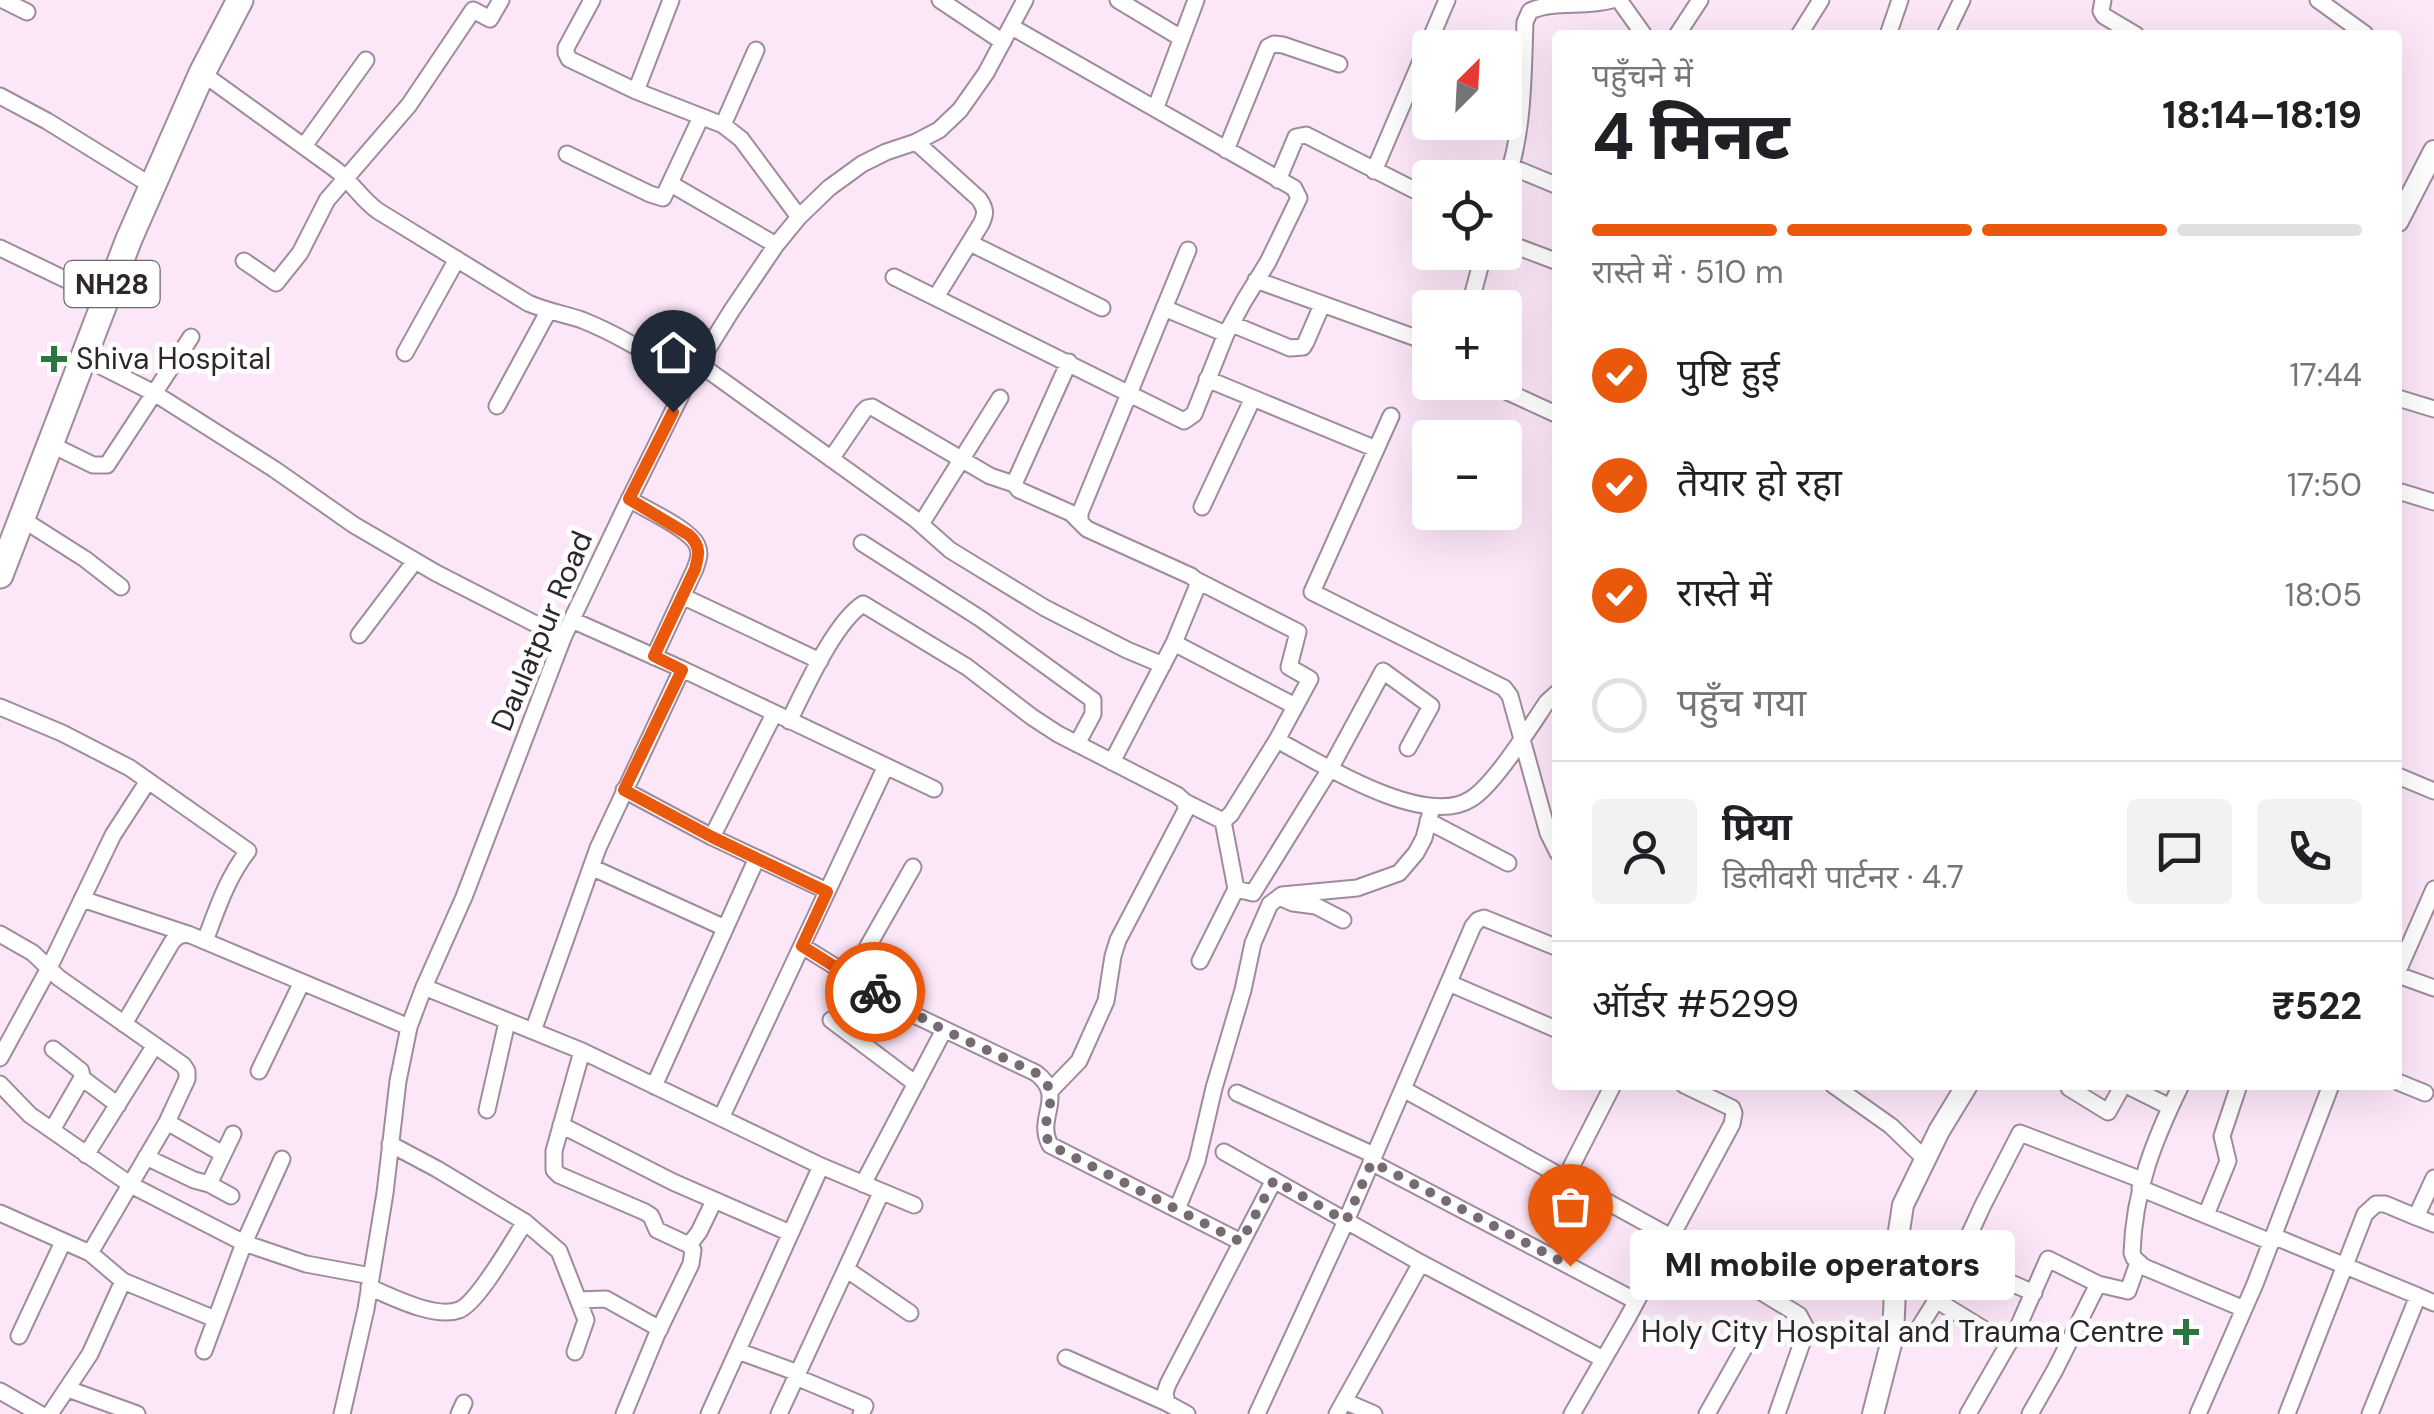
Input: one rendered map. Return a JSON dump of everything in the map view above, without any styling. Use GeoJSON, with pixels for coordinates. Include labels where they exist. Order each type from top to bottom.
{"type":"FeatureCollection","features":[{"type":"Feature","properties":{"kind":"highway","name":"NH28"},"geometry":{"type":"LineString","coordinates":[[0,576],[152,186],[202,73],[240,0]]}},
{"type":"Feature","properties":{"kind":"main road"},"geometry":{"type":"LineString","coordinates":[[2404,192],[2434,152]]}},
{"type":"Feature","properties":{"kind":"main road"},"geometry":{"type":"LineString","coordinates":[[1873,1414],[1893,1336],[1903,1204],[1964,1090]]}},
{"type":"Feature","properties":{"kind":"street"},"geometry":{"type":"LineString","coordinates":[[3,0],[27,12]]}},
{"type":"Feature","properties":{"kind":"street"},"geometry":{"type":"LineString","coordinates":[[244,262],[276,283],[300,254],[326,200],[409,105],[474,10],[490,20],[501,0]]}},
{"type":"Feature","properties":{"kind":"street"},"geometry":{"type":"LineString","coordinates":[[592,0],[566,48],[569,59],[636,92],[723,125],[741,139],[800,217]]}},
{"type":"Feature","properties":{"kind":"street"},"geometry":{"type":"LineString","coordinates":[[636,92],[672,0]]}},
{"type":"Feature","properties":{"kind":"street"},"geometry":{"type":"LineString","coordinates":[[894,276],[1184,420],[1194,414],[1229,329],[1299,198],[1294,188],[1156,108],[940,0]]}},
{"type":"Feature","properties":{"kind":"street","name":"Daulatpur Road"},"geometry":{"type":"LineString","coordinates":[[345,1412],[366,1309],[409,1027],[464,897],[563,638],[629,499],[689,378],[776,246],[828,188],[862,164],[939,130],[960,110],[1025,0]]}},
{"type":"Feature","properties":{"kind":"street"},"geometry":{"type":"LineString","coordinates":[[1118,0],[1181,38]]}},
{"type":"Feature","properties":{"kind":"street"},"geometry":{"type":"LineString","coordinates":[[1156,108],[1196,0]]}},
{"type":"Feature","properties":{"kind":"street"},"geometry":{"type":"LineString","coordinates":[[1374,171],[1447,0]]}},
{"type":"Feature","properties":{"kind":"street"},"geometry":{"type":"LineString","coordinates":[[1513,160],[1521,117],[1525,22],[1530,11],[1544,6],[1594,5],[1615,0],[1640,30]]}},
{"type":"Feature","properties":{"kind":"street"},"geometry":{"type":"LineString","coordinates":[[1680,30],[1700,0]]}},
{"type":"Feature","properties":{"kind":"street"},"geometry":{"type":"LineString","coordinates":[[1803,30],[1821,0]]}},
{"type":"Feature","properties":{"kind":"street"},"geometry":{"type":"LineString","coordinates":[[1890,30],[1900,0]]}},
{"type":"Feature","properties":{"kind":"street"},"geometry":{"type":"LineString","coordinates":[[1947,30],[1962,0]]}},
{"type":"Feature","properties":{"kind":"street"},"geometry":{"type":"LineString","coordinates":[[2103,0],[2100,11],[2104,16],[2128,30]]}},
{"type":"Feature","properties":{"kind":"street"},"geometry":{"type":"LineString","coordinates":[[2318,0],[2359,30]]}},
{"type":"Feature","properties":{"kind":"street"},"geometry":{"type":"LineString","coordinates":[[1226,150],[1268,47],[1283,45],[1339,64]]}},
{"type":"Feature","properties":{"kind":"street"},"geometry":{"type":"LineString","coordinates":[[723,125],[756,50]]}},
{"type":"Feature","properties":{"kind":"street"},"geometry":{"type":"LineString","coordinates":[[304,146],[366,60]]}},
{"type":"Feature","properties":{"kind":"street"},"geometry":{"type":"LineString","coordinates":[[202,73],[345,177],[378,211],[528,304],[604,330],[689,378]]}},
{"type":"Feature","properties":{"kind":"street"},"geometry":{"type":"LineString","coordinates":[[0,96],[152,186]]}},
{"type":"Feature","properties":{"kind":"street"},"geometry":{"type":"LineString","coordinates":[[567,154],[659,198],[666,194],[701,117]]}},
{"type":"Feature","properties":{"kind":"street"},"geometry":{"type":"LineString","coordinates":[[1278,180],[1300,134],[1412,189]]}},
{"type":"Feature","properties":{"kind":"street"},"geometry":{"type":"LineString","coordinates":[[916,142],[979,199],[986,215],[936,297]]}},
{"type":"Feature","properties":{"kind":"street"},"geometry":{"type":"LineString","coordinates":[[1522,171],[1552,184]]}},
{"type":"Feature","properties":{"kind":"street"},"geometry":{"type":"LineString","coordinates":[[671,184],[776,246]]}},
{"type":"Feature","properties":{"kind":"street"},"geometry":{"type":"LineString","coordinates":[[970,243],[1102,308]]}},
{"type":"Feature","properties":{"kind":"street"},"geometry":{"type":"LineString","coordinates":[[0,248],[106,299]]}},
{"type":"Feature","properties":{"kind":"street"},"geometry":{"type":"LineString","coordinates":[[1522,248],[1552,260]]}},
{"type":"Feature","properties":{"kind":"street"},"geometry":{"type":"LineString","coordinates":[[1080,522],[1080,513],[1188,250]]}},
{"type":"Feature","properties":{"kind":"street"},"geometry":{"type":"LineString","coordinates":[[405,353],[457,259]]}},
{"type":"Feature","properties":{"kind":"street"},"geometry":{"type":"LineString","coordinates":[[1256,280],[1412,337]]}},
{"type":"Feature","properties":{"kind":"street"},"geometry":{"type":"LineString","coordinates":[[1164,308],[1298,349],[1303,348],[1322,305]]}},
{"type":"Feature","properties":{"kind":"street"},"geometry":{"type":"LineString","coordinates":[[497,406],[548,312]]}},
{"type":"Feature","properties":{"kind":"street"},"geometry":{"type":"LineString","coordinates":[[50,444],[94,465],[107,465],[191,337]]}},
{"type":"Feature","properties":{"kind":"street"},"geometry":{"type":"LineString","coordinates":[[83,357],[154,393],[415,561],[563,638]]}},
{"type":"Feature","properties":{"kind":"street"},"geometry":{"type":"LineString","coordinates":[[1014,484],[1070,362]]}},
{"type":"Feature","properties":{"kind":"street"},"geometry":{"type":"LineString","coordinates":[[698,363],[920,524],[950,550],[1045,608],[1163,665]]}},
{"type":"Feature","properties":{"kind":"street"},"geometry":{"type":"LineString","coordinates":[[1207,379],[1376,449]]}},
{"type":"Feature","properties":{"kind":"street"},"geometry":{"type":"LineString","coordinates":[[920,524],[1000,398]]}},
{"type":"Feature","properties":{"kind":"street"},"geometry":{"type":"LineString","coordinates":[[1202,507],[1253,398]]}},
{"type":"Feature","properties":{"kind":"street"},"geometry":{"type":"LineString","coordinates":[[1522,399],[1552,413]]}},
{"type":"Feature","properties":{"kind":"street"},"geometry":{"type":"LineString","coordinates":[[2402,399],[2434,409]]}},
{"type":"Feature","properties":{"kind":"street"},"geometry":{"type":"LineString","coordinates":[[831,459],[863,412],[872,407],[990,476],[1071,513],[1087,530],[1191,576],[1298,632],[1289,666],[1310,680],[1277,740],[1224,821]]}},
{"type":"Feature","properties":{"kind":"street"},"geometry":{"type":"LineString","coordinates":[[1391,416],[1312,592],[1504,688],[1510,696],[1552,841]]}},
{"type":"Feature","properties":{"kind":"street"},"geometry":{"type":"LineString","coordinates":[[2402,492],[2434,502]]}},
{"type":"Feature","properties":{"kind":"street"},"geometry":{"type":"LineString","coordinates":[[629,499],[695,540],[699,555],[654,656]]}},
{"type":"Feature","properties":{"kind":"street"},"geometry":{"type":"LineString","coordinates":[[22,520],[85,559],[121,588]]}},
{"type":"Feature","properties":{"kind":"street"},"geometry":{"type":"LineString","coordinates":[[862,542],[981,619],[1093,700],[1093,714],[1077,744]]}},
{"type":"Feature","properties":{"kind":"street"},"geometry":{"type":"LineString","coordinates":[[359,635],[415,561]]}},
{"type":"Feature","properties":{"kind":"street"},"geometry":{"type":"LineString","coordinates":[[1112,762],[1174,643],[1197,587],[1196,580]]}},
{"type":"Feature","properties":{"kind":"street"},"geometry":{"type":"LineString","coordinates":[[682,596],[820,661]]}},
{"type":"Feature","properties":{"kind":"street"},"geometry":{"type":"LineString","coordinates":[[712,837],[782,718],[850,615],[863,604],[968,667],[1032,718],[1224,821]]}},
{"type":"Feature","properties":{"kind":"street"},"geometry":{"type":"LineString","coordinates":[[572,620],[934,789]]}},
{"type":"Feature","properties":{"kind":"street"},"geometry":{"type":"LineString","coordinates":[[1174,643],[1296,706]]}},
{"type":"Feature","properties":{"kind":"street"},"geometry":{"type":"LineString","coordinates":[[533,1031],[591,867],[682,670]]}},
{"type":"Feature","properties":{"kind":"street"},"geometry":{"type":"LineString","coordinates":[[1236,890],[1252,893],[1330,769],[1383,671],[1432,706],[1408,748]]}},
{"type":"Feature","properties":{"kind":"street"},"geometry":{"type":"LineString","coordinates":[[1430,814],[1473,799],[1552,698]]}},
{"type":"Feature","properties":{"kind":"street"},"geometry":{"type":"LineString","coordinates":[[0,707],[130,768],[248,852],[226,886],[206,941]]}},
{"type":"Feature","properties":{"kind":"street"},"geometry":{"type":"LineString","coordinates":[[1277,740],[1330,769],[1430,814],[1508,863]]}},
{"type":"Feature","properties":{"kind":"street"},"geometry":{"type":"LineString","coordinates":[[721,1118],[886,766]]}},
{"type":"Feature","properties":{"kind":"street"},"geometry":{"type":"LineString","coordinates":[[2402,778],[2434,791]]}},
{"type":"Feature","properties":{"kind":"street"},"geometry":{"type":"LineString","coordinates":[[0,1058],[49,968],[113,834],[148,780]]}},
{"type":"Feature","properties":{"kind":"street"},"geometry":{"type":"LineString","coordinates":[[624,790],[827,892]]}},
{"type":"Feature","properties":{"kind":"street"},"geometry":{"type":"LineString","coordinates":[[1051,1090],[1079,1062],[1106,1001],[1118,940],[1186,810],[1185,802]]}},
{"type":"Feature","properties":{"kind":"street"},"geometry":{"type":"LineString","coordinates":[[1178,1209],[1197,1161],[1253,943],[1270,904],[1279,897],[1304,892],[1357,888],[1399,873],[1416,853],[1430,814]]}},
{"type":"Feature","properties":{"kind":"street"},"geometry":{"type":"LineString","coordinates":[[1200,961],[1236,890],[1224,821]]}},
{"type":"Feature","properties":{"kind":"street"},"geometry":{"type":"LineString","coordinates":[[654,1086],[756,858]]}},
{"type":"Feature","properties":{"kind":"street"},"geometry":{"type":"LineString","coordinates":[[591,867],[725,928]]}},
{"type":"Feature","properties":{"kind":"street"},"geometry":{"type":"LineString","coordinates":[[851,976],[912,867]]}},
{"type":"Feature","properties":{"kind":"street"},"geometry":{"type":"LineString","coordinates":[[2402,964],[2434,889]]}},
{"type":"Feature","properties":{"kind":"street"},"geometry":{"type":"LineString","coordinates":[[1279,897],[1316,906],[1343,920]]}},
{"type":"Feature","properties":{"kind":"street"},"geometry":{"type":"LineString","coordinates":[[82,899],[206,941],[409,1027]]}},
{"type":"Feature","properties":{"kind":"street"},"geometry":{"type":"LineString","coordinates":[[1257,1414],[1346,1221],[1473,926],[1484,918],[1552,946]]}},
{"type":"Feature","properties":{"kind":"street"},"geometry":{"type":"LineString","coordinates":[[0,934],[32,953],[59,978],[184,1065],[187,1071],[188,1079],[167,1122],[90,1253]]}},
{"type":"Feature","properties":{"kind":"street"},"geometry":{"type":"LineString","coordinates":[[124,1024],[172,942],[188,934]]}},
{"type":"Feature","properties":{"kind":"street"},"geometry":{"type":"LineString","coordinates":[[802,946],[910,1013],[1036,1073],[1051,1090],[1045,1128],[1050,1145],[1241,1242]]}},
{"type":"Feature","properties":{"kind":"street"},"geometry":{"type":"LineString","coordinates":[[2402,975],[2434,988]]}},
{"type":"Feature","properties":{"kind":"street"},"geometry":{"type":"LineString","coordinates":[[259,1071],[302,982]]}},
{"type":"Feature","properties":{"kind":"street"},"geometry":{"type":"LineString","coordinates":[[1449,983],[1552,1027]]}},
{"type":"Feature","properties":{"kind":"street"},"geometry":{"type":"LineString","coordinates":[[424,986],[582,1051],[821,1166],[914,1205]]}},
{"type":"Feature","properties":{"kind":"street"},"geometry":{"type":"LineString","coordinates":[[830,1020],[916,1084]]}},
{"type":"Feature","properties":{"kind":"street"},"geometry":{"type":"LineString","coordinates":[[487,1110],[508,1022]]}},
{"type":"Feature","properties":{"kind":"street"},"geometry":{"type":"LineString","coordinates":[[863,1184],[944,1030]]}},
{"type":"Feature","properties":{"kind":"street"},"geometry":{"type":"LineString","coordinates":[[86,1155],[156,1046]]}},
{"type":"Feature","properties":{"kind":"street"},"geometry":{"type":"LineString","coordinates":[[53,1050],[80,1071],[82,1078],[118,1104]]}},
{"type":"Feature","properties":{"kind":"street"},"geometry":{"type":"LineString","coordinates":[[582,1051],[552,1164],[558,1175],[645,1212],[657,1230],[689,1244],[694,1257],[624,1414]]}},
{"type":"Feature","properties":{"kind":"street"},"geometry":{"type":"LineString","coordinates":[[52,1130],[82,1078]]}},
{"type":"Feature","properties":{"kind":"street"},"geometry":{"type":"LineString","coordinates":[[2402,1083],[2425,1092]]}},
{"type":"Feature","properties":{"kind":"street"},"geometry":{"type":"LineString","coordinates":[[0,1084],[30,1115],[131,1185],[244,1244],[370,1282],[407,1303],[441,1311],[457,1311],[468,1305],[525,1222]]}},
{"type":"Feature","properties":{"kind":"street"},"geometry":{"type":"LineString","coordinates":[[1403,1089],[1671,1237],[1790,1308],[1806,1328],[1777,1414]]}},
{"type":"Feature","properties":{"kind":"street"},"geometry":{"type":"LineString","coordinates":[[1565,1178],[1610,1090]]}},
{"type":"Feature","properties":{"kind":"street"},"geometry":{"type":"LineString","coordinates":[[1572,1414],[1732,1124],[1734,1114],[1726,1103],[1696,1090]]}},
{"type":"Feature","properties":{"kind":"street"},"geometry":{"type":"LineString","coordinates":[[1840,1090],[1891,1126],[1925,1159]]}},
{"type":"Feature","properties":{"kind":"street"},"geometry":{"type":"LineString","coordinates":[[2072,1090],[2108,1112],[2121,1090]]}},
{"type":"Feature","properties":{"kind":"street"},"geometry":{"type":"LineString","coordinates":[[2134,1090],[2170,1107]]}},
{"type":"Feature","properties":{"kind":"street"},"geometry":{"type":"LineString","coordinates":[[2178,1090],[2156,1135],[2141,1184],[2132,1252],[2138,1262],[2244,1308]]}},
{"type":"Feature","properties":{"kind":"street"},"geometry":{"type":"LineString","coordinates":[[2206,1215],[2228,1161],[2222,1136],[2237,1090]]}},
{"type":"Feature","properties":{"kind":"street"},"geometry":{"type":"LineString","coordinates":[[2220,1414],[2199,1410],[2244,1308],[2329,1090]]}},
{"type":"Feature","properties":{"kind":"street"},"geometry":{"type":"LineString","coordinates":[[1237,1093],[1373,1159],[1636,1301]]}},
{"type":"Feature","properties":{"kind":"street"},"geometry":{"type":"LineString","coordinates":[[167,1122],[223,1154]]}},
{"type":"Feature","properties":{"kind":"street"},"geometry":{"type":"LineString","coordinates":[[562,1124],[714,1200],[790,1233]]}},
{"type":"Feature","properties":{"kind":"street"},"geometry":{"type":"LineString","coordinates":[[1893,1336],[1917,1331],[1958,1260],[2020,1133],[2206,1215],[2434,1303]]}},
{"type":"Feature","properties":{"kind":"street"},"geometry":{"type":"LineString","coordinates":[[209,1184],[233,1134]]}},
{"type":"Feature","properties":{"kind":"street"},"geometry":{"type":"LineString","coordinates":[[390,1144],[525,1222],[559,1251],[586,1320],[575,1352]]}},
{"type":"Feature","properties":{"kind":"street"},"geometry":{"type":"LineString","coordinates":[[1224,1152],[1602,1360]]}},
{"type":"Feature","properties":{"kind":"street"},"geometry":{"type":"LineString","coordinates":[[146,1157],[231,1196]]}},
{"type":"Feature","properties":{"kind":"street"},"geometry":{"type":"LineString","coordinates":[[204,1351],[244,1244],[282,1159]]}},
{"type":"Feature","properties":{"kind":"street"},"geometry":{"type":"LineString","coordinates":[[709,1414],[821,1166]]}},
{"type":"Feature","properties":{"kind":"street"},"geometry":{"type":"LineString","coordinates":[[2416,1217],[2434,1178]]}},
{"type":"Feature","properties":{"kind":"street"},"geometry":{"type":"LineString","coordinates":[[1167,1403],[1164,1393],[1168,1384],[1274,1180]]}},
{"type":"Feature","properties":{"kind":"street"},"geometry":{"type":"LineString","coordinates":[[779,1414],[881,1193]]}},
{"type":"Feature","properties":{"kind":"street"},"geometry":{"type":"LineString","coordinates":[[689,1244],[714,1200]]}},
{"type":"Feature","properties":{"kind":"street"},"geometry":{"type":"LineString","coordinates":[[2288,1414],[2370,1207],[2385,1204],[2434,1224]]}},
{"type":"Feature","properties":{"kind":"street"},"geometry":{"type":"LineString","coordinates":[[0,1213],[90,1253],[123,1280],[215,1319]]}},
{"type":"Feature","properties":{"kind":"street"},"geometry":{"type":"LineString","coordinates":[[19,1336],[63,1242]]}},
{"type":"Feature","properties":{"kind":"street"},"geometry":{"type":"LineString","coordinates":[[1968,1414],[2008,1344],[2048,1259],[2098,1284],[2128,1291],[2138,1262]]}},
{"type":"Feature","properties":{"kind":"street"},"geometry":{"type":"LineString","coordinates":[[1958,1260],[2034,1293]]}},
{"type":"Feature","properties":{"kind":"street"},"geometry":{"type":"LineString","coordinates":[[1374,1414],[1340,1407],[1421,1263]]}},
{"type":"Feature","properties":{"kind":"street"},"geometry":{"type":"LineString","coordinates":[[846,1269],[910,1313]]}},
{"type":"Feature","properties":{"kind":"street"},"geometry":{"type":"LineString","coordinates":[[0,1392],[53,1413],[90,1354],[123,1280]]}},
{"type":"Feature","properties":{"kind":"street"},"geometry":{"type":"LineString","coordinates":[[2030,1414],[2098,1284]]}},
{"type":"Feature","properties":{"kind":"street"},"geometry":{"type":"LineString","coordinates":[[2370,1414],[2418,1296]]}},
{"type":"Feature","properties":{"kind":"street"},"geometry":{"type":"LineString","coordinates":[[578,1300],[606,1299],[660,1329]]}},
{"type":"Feature","properties":{"kind":"street"},"geometry":{"type":"LineString","coordinates":[[1936,1300],[2008,1344]]}},
{"type":"Feature","properties":{"kind":"street"},"geometry":{"type":"LineString","coordinates":[[1707,1414],[1747,1343]]}},
{"type":"Feature","properties":{"kind":"street"},"geometry":{"type":"LineString","coordinates":[[738,1351],[865,1406],[861,1414]]}},
{"type":"Feature","properties":{"kind":"street"},"geometry":{"type":"LineString","coordinates":[[1066,1358],[1187,1414]]}},
{"type":"Feature","properties":{"kind":"street"},"geometry":{"type":"LineString","coordinates":[[68,1390],[137,1414]]}},
{"type":"Feature","properties":{"kind":"way so far"},"geometry":{"type":"LineString","coordinates":[[875,992],[1047,1082],[1051,1090],[1045,1128],[1050,1145],[1241,1242],[1274,1180],[1346,1221],[1372,1162],[1570,1266]]}},
{"type":"Feature","properties":{"kind":"place","name":"Shiva Hospital"},"geometry":{"type":"Point","coordinates":[54,359]}},
{"type":"Feature","properties":{"kind":"place","name":"MI mobile operators"},"geometry":{"type":"Point","coordinates":[1570,1266]}},
{"type":"Feature","properties":{"kind":"place","name":"Holy City Hospital and Trauma Centre"},"geometry":{"type":"Point","coordinates":[2186,1332]}},
{"type":"Feature","properties":{"kind":"route"},"geometry":{"type":"LineString","coordinates":[[673,412],[629,499],[689,535],[695,540],[699,555],[654,656],[682,670],[624,790],[827,892],[802,946],[875,992]]}}]}
